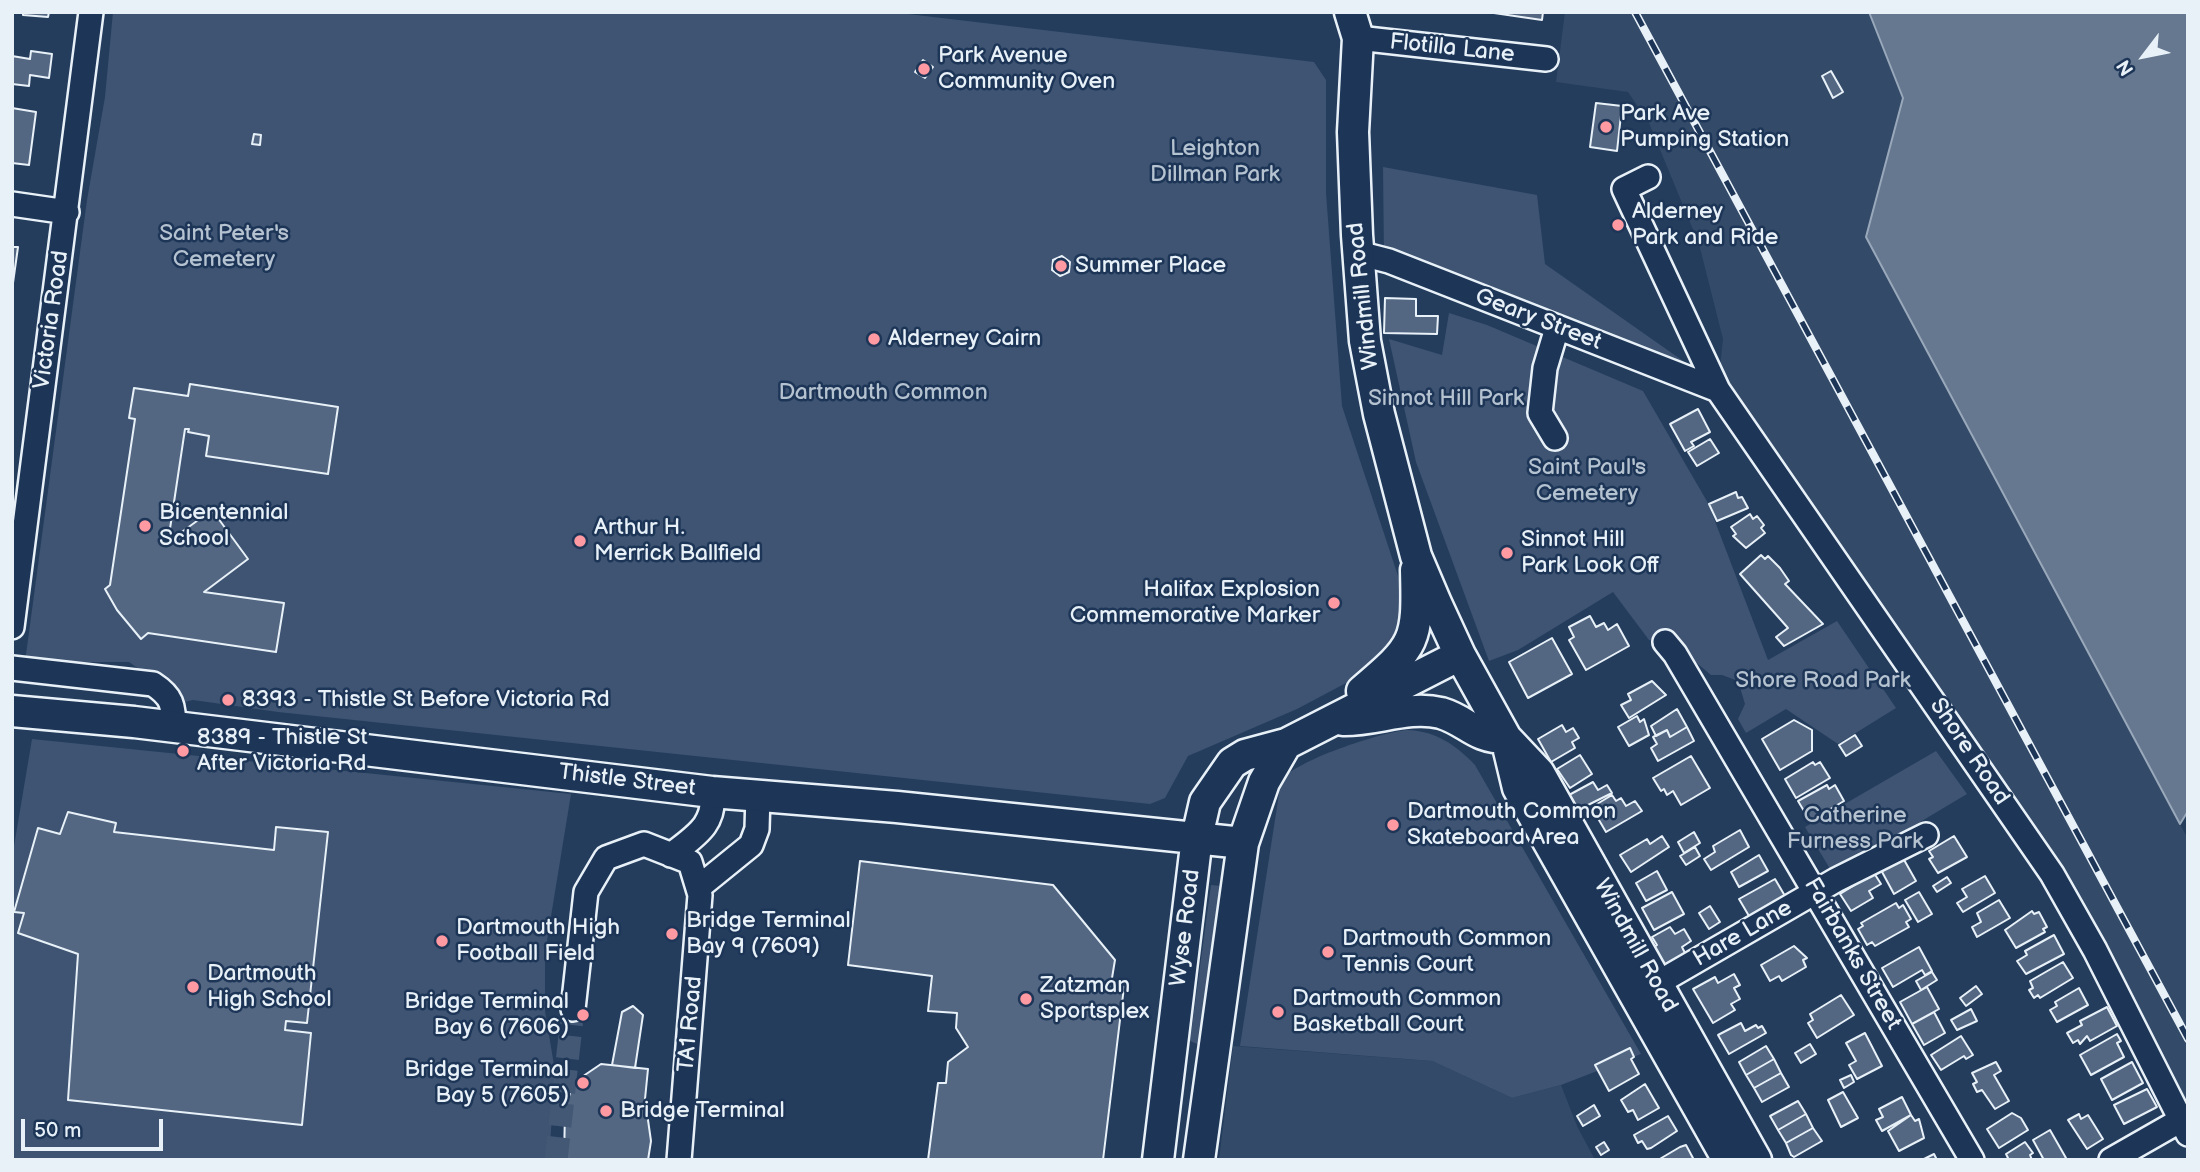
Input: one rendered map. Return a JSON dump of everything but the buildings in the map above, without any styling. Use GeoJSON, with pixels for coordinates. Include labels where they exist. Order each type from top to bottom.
{"type":"FeatureCollection","features":[{"type":"Feature","properties":{"kind":"main road"},"geometry":{"type":"LineString","coordinates":[[1354,25],[1374,12]]}},
{"type":"Feature","properties":{"kind":"main road","name":"Windmill Road"},"geometry":{"type":"LineString","coordinates":[[1354,25],[1353,132],[1364,341],[1379,414],[1416,556],[1460,654],[1506,738],[1518,788],[1756,1160]]}},
{"type":"Feature","properties":{"kind":"main road"},"geometry":{"type":"LineString","coordinates":[[1328,720],[1401,658],[1418,621],[1416,556]]}},
{"type":"Feature","properties":{"kind":"main road","name":"Wyse Road"},"geometry":{"type":"LineString","coordinates":[[1158,1160],[1198,837],[1205,803],[1224,770],[1245,755],[1286,744],[1460,654]]}},
{"type":"Feature","properties":{"kind":"main road","name":"Thistle Street"},"geometry":{"type":"LineString","coordinates":[[12,711],[712,792],[1243,843]]}},
{"type":"Feature","properties":{"kind":"main road"},"geometry":{"type":"LineString","coordinates":[[1328,720],[1363,721],[1404,711],[1440,713],[1487,738],[1506,738]]}},
{"type":"Feature","properties":{"kind":"main road","name":"Wyse Road"},"geometry":{"type":"LineString","coordinates":[[1199,1160],[1243,843],[1264,782],[1286,744]]}},
{"type":"Feature","properties":{"kind":"main road","name":"Windmill Road"},"geometry":{"type":"LineString","coordinates":[[1646,990],[1728,1160]]}},
{"type":"Feature","properties":{"kind":"street","name":"Victoria Road"},"geometry":{"type":"LineString","coordinates":[[12,627],[91,12]]}},
{"type":"Feature","properties":{"kind":"street","name":"Flotilla Lane"},"geometry":{"type":"LineString","coordinates":[[1354,25],[1546,60]]}},
{"type":"Feature","properties":{"kind":"street","name":"Shore Road"},"geometry":{"type":"LineString","coordinates":[[1648,177],[1623,189],[1718,390],[2052,874],[2095,950],[2184,1127]]}},
{"type":"Feature","properties":{"kind":"street"},"geometry":{"type":"LineString","coordinates":[[12,204],[67,212]]}},
{"type":"Feature","properties":{"kind":"street","name":"Geary Street"},"geometry":{"type":"LineString","coordinates":[[1358,253],[1389,261],[1718,390]]}},
{"type":"Feature","properties":{"kind":"street"},"geometry":{"type":"LineString","coordinates":[[1555,438],[1540,413],[1545,368],[1557,328]]}},
{"type":"Feature","properties":{"kind":"street","name":"Fairbanks Street"},"geometry":{"type":"LineString","coordinates":[[1665,642],[1675,654],[1972,1160]]}},
{"type":"Feature","properties":{"kind":"street"},"geometry":{"type":"LineString","coordinates":[[12,668],[153,684],[170,695],[173,702],[174,728]]}},
{"type":"Feature","properties":{"kind":"street"},"geometry":{"type":"LineString","coordinates":[[671,855],[710,823],[714,805],[712,792]]}},
{"type":"Feature","properties":{"kind":"street"},"geometry":{"type":"LineString","coordinates":[[698,888],[751,845],[757,829],[758,795]]}},
{"type":"Feature","properties":{"kind":"street","name":"Hare Lane"},"geometry":{"type":"LineString","coordinates":[[1646,990],[1816,892],[1926,835]]}},
{"type":"Feature","properties":{"kind":"street","name":"TA1 Road"},"geometry":{"type":"LineString","coordinates":[[573,1009],[586,892],[606,858],[644,844],[690,862],[698,888],[698,948],[680,1160]]}},
{"type":"Feature","properties":{"kind":"street"},"geometry":{"type":"LineString","coordinates":[[2111,1160],[2184,1127]]}},
{"type":"Feature","properties":{"kind":"shaded area"},"geometry":{"type":"Polygon","coordinates":[[[1565,12],[1869,12],[1903,98],[1866,237],[2188,839],[2188,1103],[2100,942],[1720,368],[1723,339],[1699,244],[1649,123],[1628,92],[1556,82],[1565,12]]]}},
{"type":"Feature","properties":{"kind":"shaded area"},"geometry":{"type":"Polygon","coordinates":[[[1869,12],[2188,12],[2188,811],[2180,824],[1866,237],[1903,98],[1869,12]]]}},
{"type":"Feature","properties":{"kind":"shaded area"},"geometry":{"type":"Polygon","coordinates":[[[1233,1046],[1432,1061],[1512,1098],[1561,1085],[1577,1126],[1595,1160],[1219,1160],[1233,1046]]]}},
{"type":"Feature","properties":{"kind":"green space","name":"Dartmouth Common"},"geometry":{"type":"Polygon","coordinates":[[[113,12],[891,12],[1314,62],[1326,80],[1326,193],[1342,406],[1400,582],[1400,633],[1365,673],[1297,709],[1188,756],[1165,798],[1150,804],[278,712],[193,700],[185,702],[129,662],[25,662],[87,200],[105,97],[113,12]]]}},
{"type":"Feature","properties":{"kind":"green space"},"geometry":{"type":"Polygon","coordinates":[[[1383,167],[1537,195],[1545,264],[1686,363],[1384,256],[1383,167]]]}},
{"type":"Feature","properties":{"kind":"green space"},"geometry":{"type":"Polygon","coordinates":[[[1449,313],[1487,325],[1643,391],[1708,503],[1768,660],[1837,621],[1896,708],[1838,744],[1786,709],[1746,733],[1738,719],[1745,704],[1738,681],[1722,675],[1711,675],[1680,649],[1649,640],[1613,592],[1518,650],[1489,661],[1416,462],[1389,339],[1442,355],[1449,313]]]}},
{"type":"Feature","properties":{"kind":"green space"},"geometry":{"type":"Polygon","coordinates":[[[1407,730],[1427,733],[1445,740],[1475,765],[1641,1054],[1561,1085],[1512,1098],[1432,1061],[1240,1046],[1281,781],[1302,765],[1320,757],[1359,742],[1407,730]]]}},
{"type":"Feature","properties":{"kind":"green space"},"geometry":{"type":"Polygon","coordinates":[[[32,739],[571,794],[545,953],[545,1011],[555,1071],[549,1160],[12,1160],[12,858],[32,739]]]}},
{"type":"Feature","properties":{"kind":"green space","name":"Catherine Furness Park"},"geometry":{"type":"Polygon","coordinates":[[[1936,751],[1967,794],[1833,874],[1805,827],[1936,751]]]}},
{"type":"Feature","properties":{"kind":"green space"},"geometry":{"type":"Polygon","coordinates":[[[1211,885],[1221,886],[1200,1045],[1190,1041],[1211,885]]]}},
{"type":"Feature","properties":{"kind":"tunnel"},"geometry":{"type":"LineString","coordinates":[[556,1160],[573,1009]]}},
{"type":"Feature","properties":{"kind":"railway"},"geometry":{"type":"LineString","coordinates":[[1635,12],[2188,1039]]}},
{"type":"Feature","properties":{"kind":"place","name":"Park Avenue Community Oven"},"geometry":{"type":"Point","coordinates":[924,69]}},
{"type":"Feature","properties":{"kind":"place","name":"Park Ave Pumping Station"},"geometry":{"type":"Point","coordinates":[1606,127]}},
{"type":"Feature","properties":{"kind":"place","name":"Alderney Park and Ride"},"geometry":{"type":"Point","coordinates":[1618,225]}},
{"type":"Feature","properties":{"kind":"place","name":"Summer Place"},"geometry":{"type":"Point","coordinates":[1061,266]}},
{"type":"Feature","properties":{"kind":"place","name":"Alderney Cairn"},"geometry":{"type":"Point","coordinates":[874,339]}},
{"type":"Feature","properties":{"kind":"place","name":"Bicentennial School"},"geometry":{"type":"Point","coordinates":[145,526]}},
{"type":"Feature","properties":{"kind":"place","name":"Arthur H. Merrick Ballfield"},"geometry":{"type":"Point","coordinates":[580,541]}},
{"type":"Feature","properties":{"kind":"place","name":"Sinnot Hill Park Look Off"},"geometry":{"type":"Point","coordinates":[1507,553]}},
{"type":"Feature","properties":{"kind":"place","name":"Halifax Explosion Commemorative Marker"},"geometry":{"type":"Point","coordinates":[1334,603]}},
{"type":"Feature","properties":{"kind":"place","name":"8393 - Thistle St Before Victoria Rd"},"geometry":{"type":"Point","coordinates":[228,700]}},
{"type":"Feature","properties":{"kind":"place","name":"8389 - Thistle St After Victoria Rd"},"geometry":{"type":"Point","coordinates":[183,751]}},
{"type":"Feature","properties":{"kind":"place","name":"Dartmouth Common Skateboard Area"},"geometry":{"type":"Point","coordinates":[1393,825]}},
{"type":"Feature","properties":{"kind":"place","name":"Bridge Terminal Bay 9 (7609)"},"geometry":{"type":"Point","coordinates":[672,934]}},
{"type":"Feature","properties":{"kind":"place","name":"Dartmouth High Football Field"},"geometry":{"type":"Point","coordinates":[442,941]}},
{"type":"Feature","properties":{"kind":"place","name":"Dartmouth Common Tennis Court"},"geometry":{"type":"Point","coordinates":[1328,952]}},
{"type":"Feature","properties":{"kind":"place","name":"Dartmouth High School"},"geometry":{"type":"Point","coordinates":[193,987]}},
{"type":"Feature","properties":{"kind":"place","name":"Zatzman Sportsplex"},"geometry":{"type":"Point","coordinates":[1026,999]}},
{"type":"Feature","properties":{"kind":"place","name":"Dartmouth Common Basketball Court"},"geometry":{"type":"Point","coordinates":[1278,1012]}},
{"type":"Feature","properties":{"kind":"place","name":"Bridge Terminal Bay 6 (7606)"},"geometry":{"type":"Point","coordinates":[583,1015]}},
{"type":"Feature","properties":{"kind":"place","name":"Bridge Terminal Bay 5 (7605)"},"geometry":{"type":"Point","coordinates":[583,1083]}},
{"type":"Feature","properties":{"kind":"place","name":"Bridge Terminal"},"geometry":{"type":"Point","coordinates":[606,1111]}},
{"type":"Feature","properties":{"kind":"park label","name":"Leighton Dillman Park"},"geometry":{"type":"Point","coordinates":[1215,162]}},
{"type":"Feature","properties":{"kind":"park label","name":"Saint Peter's Cemetery"},"geometry":{"type":"Point","coordinates":[224,247]}},
{"type":"Feature","properties":{"kind":"park label","name":"Sinnot Hill Park"},"geometry":{"type":"Point","coordinates":[1446,399]}},
{"type":"Feature","properties":{"kind":"park label","name":"Saint Paul's Cemetery"},"geometry":{"type":"Point","coordinates":[1587,481]}},
{"type":"Feature","properties":{"kind":"park label","name":"Shore Road Park"},"geometry":{"type":"Point","coordinates":[1823,681]}}]}
